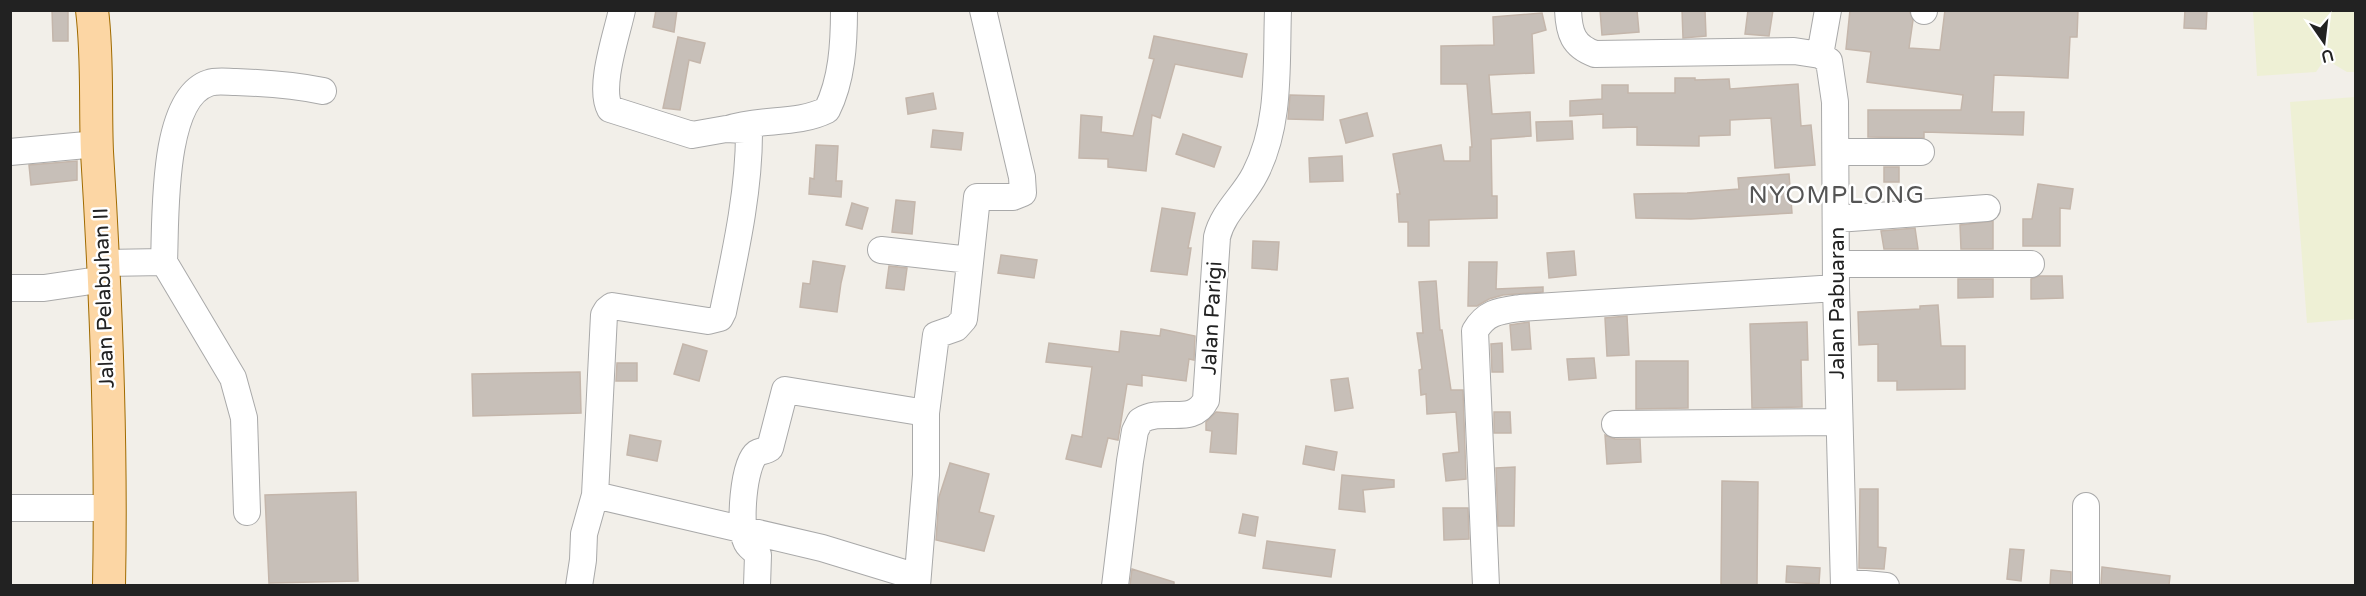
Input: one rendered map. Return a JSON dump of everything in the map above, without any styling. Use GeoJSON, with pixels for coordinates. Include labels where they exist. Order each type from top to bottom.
{"type":"FeatureCollection","features":[{"type":"Feature","properties":{"kind":"main road","name":"Jalan Pelabuhan II"},"geometry":{"type":"LineString","coordinates":[[92,10],[105,271],[111,508],[109,585]]}},
{"type":"Feature","properties":{"kind":"street"},"geometry":{"type":"LineString","coordinates":[[622,10],[607,80],[606,98],[610,109],[692,135],[758,121],[802,119],[827,110],[833,97],[841,62],[844,10]]}},
{"type":"Feature","properties":{"kind":"street"},"geometry":{"type":"LineString","coordinates":[[595,495],[822,548],[917,581],[926,475],[926,413],[936,334],[956,328],[964,319],[977,197],[1013,197],[1023,192],[1022,177],[983,10]]}},
{"type":"Feature","properties":{"kind":"street","name":"Jalan Parigi"},"geometry":{"type":"LineString","coordinates":[[1115,585],[1135,431],[1140,421],[1158,415],[1194,414],[1201,409],[1206,400],[1217,237],[1220,225],[1255,174],[1267,147],[1274,121],[1278,10]]}},
{"type":"Feature","properties":{"kind":"street"},"geometry":{"type":"LineString","coordinates":[[1568,10],[1572,35],[1581,49],[1594,54],[1794,51],[1820,55],[1828,10]]}},
{"type":"Feature","properties":{"kind":"street","name":"Jalan Pabuaran"},"geometry":{"type":"LineString","coordinates":[[1820,55],[1829,61],[1836,102],[1838,422],[1844,584]]}},
{"type":"Feature","properties":{"kind":"street"},"geometry":{"type":"LineString","coordinates":[[247,512],[243,418],[232,378],[164,261],[169,170],[174,132],[182,107],[193,92],[209,83],[291,84],[323,91]]}},
{"type":"Feature","properties":{"kind":"street"},"geometry":{"type":"LineString","coordinates":[[579,585],[584,534],[595,495],[604,315],[612,306],[708,321],[720,318],[737,241],[749,151],[747,131],[726,129]]}},
{"type":"Feature","properties":{"kind":"street"},"geometry":{"type":"LineString","coordinates":[[10,152],[97,144]]}},
{"type":"Feature","properties":{"kind":"street"},"geometry":{"type":"LineString","coordinates":[[1836,152],[1921,152]]}},
{"type":"Feature","properties":{"kind":"street"},"geometry":{"type":"LineString","coordinates":[[1837,219],[1987,208]]}},
{"type":"Feature","properties":{"kind":"street"},"geometry":{"type":"LineString","coordinates":[[881,250],[970,260]]}},
{"type":"Feature","properties":{"kind":"street"},"geometry":{"type":"LineString","coordinates":[[10,288],[44,288],[105,271],[164,261]]}},
{"type":"Feature","properties":{"kind":"street"},"geometry":{"type":"LineString","coordinates":[[1486,585],[1475,331],[1482,319],[1494,312],[1520,308],[1836,276],[2031,264]]}},
{"type":"Feature","properties":{"kind":"street"},"geometry":{"type":"LineString","coordinates":[[757,585],[758,555],[746,543],[741,529],[745,486],[751,461],[757,453],[770,448],[785,390],[926,413]]}},
{"type":"Feature","properties":{"kind":"street"},"geometry":{"type":"LineString","coordinates":[[1615,424],[1838,422]]}},
{"type":"Feature","properties":{"kind":"street"},"geometry":{"type":"LineString","coordinates":[[2086,506],[2086,585]]}},
{"type":"Feature","properties":{"kind":"street"},"geometry":{"type":"LineString","coordinates":[[10,508],[111,508]]}},
{"type":"Feature","properties":{"kind":"street"},"geometry":{"type":"LineString","coordinates":[[1844,584],[1886,585]]}},
{"type":"Feature","properties":{"kind":"green space"},"geometry":{"type":"Polygon","coordinates":[[[2253,11],[2355,11],[2355,72],[2347,72],[2325,59],[2316,72],[2257,76],[2253,11]]]}},
{"type":"Feature","properties":{"kind":"green space"},"geometry":{"type":"Polygon","coordinates":[[[2355,97],[2355,319],[2307,323],[2290,102],[2355,97]]]}},
{"type":"Feature","properties":{"kind":"building"},"geometry":{"type":"Polygon","coordinates":[[[52,10],[68,10],[68,41],[53,41],[52,10]]]}},
{"type":"Feature","properties":{"kind":"building"},"geometry":{"type":"Polygon","coordinates":[[[656,10],[677,10],[674,32],[653,27],[656,10]]]}},
{"type":"Feature","properties":{"kind":"building"},"geometry":{"type":"Polygon","coordinates":[[[1600,10],[1637,10],[1639,32],[1602,35],[1600,10]]]}},
{"type":"Feature","properties":{"kind":"building"},"geometry":{"type":"Polygon","coordinates":[[[1682,10],[1705,10],[1706,36],[1683,38],[1682,10]]]}},
{"type":"Feature","properties":{"kind":"building"},"geometry":{"type":"Polygon","coordinates":[[[1748,10],[1773,10],[1769,36],[1745,34],[1748,10]]]}},
{"type":"Feature","properties":{"kind":"building"},"geometry":{"type":"Polygon","coordinates":[[[1850,10],[1909,10],[1913,20],[1909,48],[1940,50],[1945,10],[2078,10],[2077,37],[2070,37],[2068,78],[1994,75],[1992,112],[2024,112],[2023,135],[1924,132],[1924,138],[1868,137],[1868,110],[1961,110],[1963,95],[1867,82],[1871,52],[1846,49],[1850,10]]]}},
{"type":"Feature","properties":{"kind":"building"},"geometry":{"type":"Polygon","coordinates":[[[2185,10],[2207,10],[2206,29],[2184,28],[2185,10]]]}},
{"type":"Feature","properties":{"kind":"building"},"geometry":{"type":"Polygon","coordinates":[[[1542,13],[1546,30],[1532,34],[1534,73],[1489,75],[1492,114],[1530,112],[1531,136],[1491,139],[1492,196],[1497,196],[1497,218],[1429,220],[1429,246],[1408,246],[1408,222],[1399,222],[1397,194],[1400,194],[1393,154],[1441,145],[1444,161],[1470,161],[1470,147],[1472,147],[1467,84],[1441,84],[1441,46],[1494,45],[1493,17],[1542,13]]]}},
{"type":"Feature","properties":{"kind":"building"},"geometry":{"type":"Polygon","coordinates":[[[1154,36],[1247,54],[1242,77],[1175,64],[1160,118],[1152,115],[1146,171],[1108,167],[1108,159],[1079,158],[1081,115],[1102,117],[1101,132],[1133,136],[1154,59],[1149,58],[1154,36]]]}},
{"type":"Feature","properties":{"kind":"building"},"geometry":{"type":"Polygon","coordinates":[[[678,37],[705,43],[700,63],[689,60],[680,110],[663,108],[678,37]]]}},
{"type":"Feature","properties":{"kind":"building"},"geometry":{"type":"Polygon","coordinates":[[[1675,78],[1729,79],[1730,89],[1798,84],[1801,126],[1811,125],[1815,165],[1775,168],[1771,118],[1730,120],[1730,135],[1699,136],[1699,146],[1637,145],[1637,127],[1603,128],[1603,114],[1570,116],[1570,101],[1602,99],[1602,85],[1628,85],[1628,93],[1675,93],[1675,78]]]}},
{"type":"Feature","properties":{"kind":"building"},"geometry":{"type":"Polygon","coordinates":[[[933,93],[936,109],[908,114],[906,98],[933,93]]]}},
{"type":"Feature","properties":{"kind":"building"},"geometry":{"type":"Polygon","coordinates":[[[1290,95],[1324,96],[1323,120],[1288,119],[1290,95]]]}},
{"type":"Feature","properties":{"kind":"building"},"geometry":{"type":"Polygon","coordinates":[[[1367,113],[1373,136],[1346,143],[1340,120],[1367,113]]]}},
{"type":"Feature","properties":{"kind":"building"},"geometry":{"type":"Polygon","coordinates":[[[1572,121],[1573,139],[1537,141],[1536,122],[1572,121]]]}},
{"type":"Feature","properties":{"kind":"building"},"geometry":{"type":"Polygon","coordinates":[[[933,130],[963,133],[961,150],[931,147],[933,130]]]}},
{"type":"Feature","properties":{"kind":"building"},"geometry":{"type":"Polygon","coordinates":[[[1183,134],[1221,147],[1214,167],[1176,154],[1183,134]]]}},
{"type":"Feature","properties":{"kind":"building"},"geometry":{"type":"Polygon","coordinates":[[[816,145],[838,146],[836,181],[842,181],[841,197],[809,194],[810,178],[814,179],[816,145]]]}},
{"type":"Feature","properties":{"kind":"building"},"geometry":{"type":"Polygon","coordinates":[[[1342,156],[1343,181],[1310,182],[1309,158],[1342,156]]]}},
{"type":"Feature","properties":{"kind":"building"},"geometry":{"type":"Polygon","coordinates":[[[77,161],[77,180],[31,185],[29,165],[77,161]]]}},
{"type":"Feature","properties":{"kind":"building"},"geometry":{"type":"Polygon","coordinates":[[[1884,167],[1899,167],[1899,182],[1884,182],[1884,167]]]}},
{"type":"Feature","properties":{"kind":"building"},"geometry":{"type":"Polygon","coordinates":[[[1789,174],[1792,213],[1691,219],[1636,218],[1634,194],[1739,189],[1738,178],[1789,174]]]}},
{"type":"Feature","properties":{"kind":"building"},"geometry":{"type":"Polygon","coordinates":[[[2038,184],[2073,189],[2070,209],[2060,208],[2060,246],[2023,246],[2023,219],[2032,219],[2038,184]]]}},
{"type":"Feature","properties":{"kind":"building"},"geometry":{"type":"Polygon","coordinates":[[[896,200],[915,202],[912,234],[892,232],[896,200]]]}},
{"type":"Feature","properties":{"kind":"building"},"geometry":{"type":"Polygon","coordinates":[[[852,203],[868,208],[862,229],[846,225],[852,203]]]}},
{"type":"Feature","properties":{"kind":"building"},"geometry":{"type":"Polygon","coordinates":[[[1162,208],[1195,213],[1188,248],[1191,248],[1187,275],[1151,271],[1162,208]]]}},
{"type":"Feature","properties":{"kind":"building"},"geometry":{"type":"Polygon","coordinates":[[[1993,221],[1993,249],[1961,249],[1960,225],[1993,221]]]}},
{"type":"Feature","properties":{"kind":"building"},"geometry":{"type":"Polygon","coordinates":[[[1915,228],[1918,249],[1884,249],[1881,231],[1915,228]]]}},
{"type":"Feature","properties":{"kind":"building"},"geometry":{"type":"Polygon","coordinates":[[[1253,241],[1279,242],[1277,270],[1252,268],[1253,241]]]}},
{"type":"Feature","properties":{"kind":"building"},"geometry":{"type":"Polygon","coordinates":[[[1574,251],[1576,275],[1549,278],[1547,253],[1574,251]]]}},
{"type":"Feature","properties":{"kind":"building"},"geometry":{"type":"Polygon","coordinates":[[[1001,255],[1037,260],[1034,278],[998,273],[1001,255]]]}},
{"type":"Feature","properties":{"kind":"building"},"geometry":{"type":"Polygon","coordinates":[[[813,261],[845,266],[837,312],[800,307],[803,283],[810,284],[813,261]]]}},
{"type":"Feature","properties":{"kind":"building"},"geometry":{"type":"Polygon","coordinates":[[[1469,262],[1497,262],[1496,289],[1543,287],[1543,292],[1503,295],[1477,306],[1468,306],[1469,262]]]}},
{"type":"Feature","properties":{"kind":"building"},"geometry":{"type":"Polygon","coordinates":[[[889,266],[907,268],[904,290],[886,288],[889,266]]]}},
{"type":"Feature","properties":{"kind":"building"},"geometry":{"type":"Polygon","coordinates":[[[2039,276],[2062,276],[2063,298],[2031,299],[2031,279],[2039,276]]]}},
{"type":"Feature","properties":{"kind":"building"},"geometry":{"type":"Polygon","coordinates":[[[1958,279],[1993,279],[1993,297],[1958,298],[1958,279]]]}},
{"type":"Feature","properties":{"kind":"building"},"geometry":{"type":"Polygon","coordinates":[[[1436,281],[1440,330],[1442,330],[1451,390],[1463,390],[1466,479],[1446,481],[1443,454],[1459,452],[1456,412],[1427,414],[1426,394],[1421,395],[1419,370],[1422,369],[1417,333],[1423,333],[1419,282],[1436,281]]]}},
{"type":"Feature","properties":{"kind":"building"},"geometry":{"type":"Polygon","coordinates":[[[1938,305],[1941,346],[1965,346],[1965,389],[1897,390],[1897,381],[1878,381],[1878,344],[1859,345],[1858,312],[1920,309],[1920,306],[1938,305]]]}},
{"type":"Feature","properties":{"kind":"building"},"geometry":{"type":"Polygon","coordinates":[[[1627,316],[1629,355],[1607,356],[1605,318],[1627,316]]]}},
{"type":"Feature","properties":{"kind":"building"},"geometry":{"type":"Polygon","coordinates":[[[1529,322],[1531,349],[1512,350],[1510,325],[1529,322]]]}},
{"type":"Feature","properties":{"kind":"building"},"geometry":{"type":"Polygon","coordinates":[[[1807,322],[1808,360],[1801,360],[1802,407],[1752,408],[1750,324],[1807,322]]]}},
{"type":"Feature","properties":{"kind":"building"},"geometry":{"type":"Polygon","coordinates":[[[1161,329],[1195,336],[1194,360],[1189,359],[1186,381],[1142,375],[1142,386],[1127,384],[1118,440],[1108,438],[1101,467],[1066,459],[1072,435],[1082,437],[1092,367],[1046,362],[1049,343],[1119,352],[1121,331],[1160,336],[1161,329]]]}},
{"type":"Feature","properties":{"kind":"building"},"geometry":{"type":"Polygon","coordinates":[[[1502,343],[1503,372],[1492,372],[1491,344],[1502,343]]]}},
{"type":"Feature","properties":{"kind":"building"},"geometry":{"type":"Polygon","coordinates":[[[683,344],[707,351],[699,381],[674,374],[683,344]]]}},
{"type":"Feature","properties":{"kind":"building"},"geometry":{"type":"Polygon","coordinates":[[[1594,358],[1596,378],[1569,380],[1567,359],[1594,358]]]}},
{"type":"Feature","properties":{"kind":"building"},"geometry":{"type":"Polygon","coordinates":[[[1636,361],[1688,361],[1688,408],[1636,409],[1636,361]]]}},
{"type":"Feature","properties":{"kind":"building"},"geometry":{"type":"Polygon","coordinates":[[[617,363],[637,363],[637,381],[616,381],[617,363]]]}},
{"type":"Feature","properties":{"kind":"building"},"geometry":{"type":"Polygon","coordinates":[[[580,372],[581,413],[473,416],[472,374],[580,372]]]}},
{"type":"Feature","properties":{"kind":"building"},"geometry":{"type":"Polygon","coordinates":[[[1348,378],[1353,408],[1335,411],[1331,380],[1348,378]]]}},
{"type":"Feature","properties":{"kind":"building"},"geometry":{"type":"Polygon","coordinates":[[[1216,412],[1238,414],[1236,454],[1210,452],[1212,431],[1206,430],[1206,422],[1216,412]]]}},
{"type":"Feature","properties":{"kind":"building"},"geometry":{"type":"Polygon","coordinates":[[[1494,412],[1510,412],[1511,433],[1494,433],[1494,412]]]}},
{"type":"Feature","properties":{"kind":"building"},"geometry":{"type":"Polygon","coordinates":[[[630,435],[661,441],[657,461],[627,455],[630,435]]]}},
{"type":"Feature","properties":{"kind":"building"},"geometry":{"type":"Polygon","coordinates":[[[1605,435],[1615,439],[1640,439],[1641,462],[1607,464],[1605,435]]]}},
{"type":"Feature","properties":{"kind":"building"},"geometry":{"type":"Polygon","coordinates":[[[1306,446],[1337,452],[1334,470],[1303,464],[1306,446]]]}},
{"type":"Feature","properties":{"kind":"building"},"geometry":{"type":"Polygon","coordinates":[[[950,463],[989,474],[979,512],[994,516],[984,551],[936,540],[939,497],[950,463]]]}},
{"type":"Feature","properties":{"kind":"building"},"geometry":{"type":"Polygon","coordinates":[[[1515,467],[1514,526],[1498,526],[1496,468],[1515,467]]]}},
{"type":"Feature","properties":{"kind":"building"},"geometry":{"type":"Polygon","coordinates":[[[1342,475],[1394,480],[1394,487],[1363,490],[1365,512],[1339,509],[1342,475]]]}},
{"type":"Feature","properties":{"kind":"building"},"geometry":{"type":"Polygon","coordinates":[[[1722,481],[1758,482],[1757,585],[1721,585],[1722,481]]]}},
{"type":"Feature","properties":{"kind":"building"},"geometry":{"type":"Polygon","coordinates":[[[1860,489],[1878,489],[1878,547],[1886,548],[1884,569],[1859,568],[1860,489]]]}},
{"type":"Feature","properties":{"kind":"building"},"geometry":{"type":"Polygon","coordinates":[[[356,492],[358,581],[269,583],[265,495],[356,492]]]}},
{"type":"Feature","properties":{"kind":"building"},"geometry":{"type":"Polygon","coordinates":[[[1443,508],[1468,508],[1469,539],[1444,540],[1443,508]]]}},
{"type":"Feature","properties":{"kind":"building"},"geometry":{"type":"Polygon","coordinates":[[[1243,514],[1258,517],[1255,536],[1239,533],[1243,514]]]}},
{"type":"Feature","properties":{"kind":"building"},"geometry":{"type":"Polygon","coordinates":[[[1267,541],[1335,550],[1331,577],[1263,568],[1267,541]]]}},
{"type":"Feature","properties":{"kind":"building"},"geometry":{"type":"Polygon","coordinates":[[[2010,549],[2024,550],[2021,581],[2007,579],[2010,549]]]}},
{"type":"Feature","properties":{"kind":"building"},"geometry":{"type":"Polygon","coordinates":[[[1787,566],[1820,568],[1819,584],[1786,582],[1787,566]]]}},
{"type":"Feature","properties":{"kind":"building"},"geometry":{"type":"Polygon","coordinates":[[[2102,567],[2170,576],[2169,585],[2101,585],[2102,567]]]}},
{"type":"Feature","properties":{"kind":"building"},"geometry":{"type":"Polygon","coordinates":[[[1132,569],[1174,582],[1174,585],[1130,585],[1132,569]]]}},
{"type":"Feature","properties":{"kind":"building"},"geometry":{"type":"Polygon","coordinates":[[[2051,570],[2071,572],[2071,585],[2050,585],[2051,570]]]}},
{"type":"Feature","properties":{"kind":"district","name":"NYOMPLONG"},"geometry":{"type":"Point","coordinates":[1837,195]}}]}
